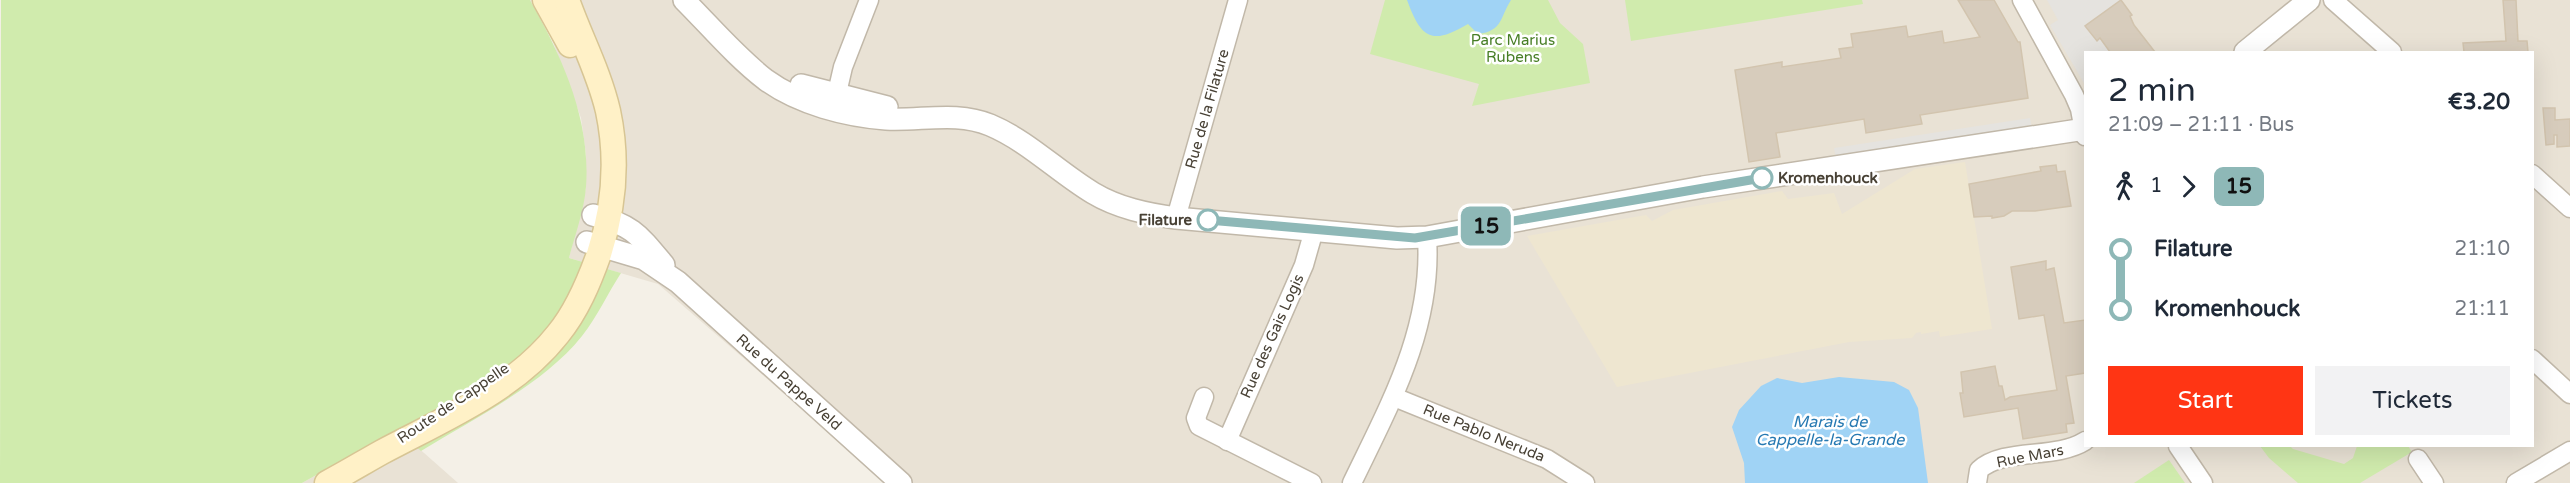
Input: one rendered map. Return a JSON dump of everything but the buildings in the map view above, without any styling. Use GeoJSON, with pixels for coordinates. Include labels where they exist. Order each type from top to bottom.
{"type":"FeatureCollection","features":[{"type":"Feature","properties":{"kind":"main road"},"geometry":{"type":"LineString","coordinates":[[545,0],[570,47],[592,110],[601,217]]}},
{"type":"Feature","properties":{"kind":"main road"},"geometry":{"type":"LineString","coordinates":[[567,0],[596,73],[608,111],[613,167],[601,217]]}},
{"type":"Feature","properties":{"kind":"main road","name":"Route de Cappelle"},"geometry":{"type":"LineString","coordinates":[[327,483],[382,452],[495,377],[528,347],[550,333],[566,293],[594,244],[601,217]]}},
{"type":"Feature","properties":{"kind":"street"},"geometry":{"type":"LineString","coordinates":[[684,0],[773,85],[887,119],[967,118],[992,125],[1102,197],[1140,211],[1176,218],[1397,238],[1427,237],[1721,184],[2084,131]]}},
{"type":"Feature","properties":{"kind":"street"},"geometry":{"type":"LineString","coordinates":[[835,102],[841,73],[869,0]]}},
{"type":"Feature","properties":{"kind":"street","name":"Rue de la Filature"},"geometry":{"type":"LineString","coordinates":[[1176,218],[1238,0]]}},
{"type":"Feature","properties":{"kind":"street"},"geometry":{"type":"LineString","coordinates":[[2022,0],[2074,94],[2084,128]]}},
{"type":"Feature","properties":{"kind":"street"},"geometry":{"type":"LineString","coordinates":[[2246,51],[2309,0]]}},
{"type":"Feature","properties":{"kind":"street"},"geometry":{"type":"LineString","coordinates":[[2333,0],[2391,51]]}},
{"type":"Feature","properties":{"kind":"street"},"geometry":{"type":"LineString","coordinates":[[2534,176],[2570,208]]}},
{"type":"Feature","properties":{"kind":"street","name":"Rue du Pappe Veld"},"geometry":{"type":"LineString","coordinates":[[601,217],[622,224],[636,232],[678,282]]}},
{"type":"Feature","properties":{"kind":"street","name":"Rue des Gais Logis"},"geometry":{"type":"LineString","coordinates":[[1227,441],[1304,265],[1314,230]]}},
{"type":"Feature","properties":{"kind":"street"},"geometry":{"type":"LineString","coordinates":[[1352,483],[1394,397],[1419,328],[1428,269],[1427,237]]}},
{"type":"Feature","properties":{"kind":"street","name":"Rue du Pappe Veld"},"geometry":{"type":"LineString","coordinates":[[594,244],[648,261],[678,282],[901,483]]}},
{"type":"Feature","properties":{"kind":"street"},"geometry":{"type":"LineString","coordinates":[[2534,361],[2570,393]]}},
{"type":"Feature","properties":{"kind":"street"},"geometry":{"type":"LineString","coordinates":[[1204,397],[1196,422],[1201,427],[1312,483]]}},
{"type":"Feature","properties":{"kind":"street","name":"Rue Pablo Neruda"},"geometry":{"type":"LineString","coordinates":[[1394,397],[1547,459],[1576,480]]}},
{"type":"Feature","properties":{"kind":"street","name":"Rue Mars"},"geometry":{"type":"LineString","coordinates":[[1977,478],[1983,467],[1996,460],[2063,450],[2084,441]]}},
{"type":"Feature","properties":{"kind":"street"},"geometry":{"type":"LineString","coordinates":[[2179,447],[2203,483]]}},
{"type":"Feature","properties":{"kind":"street"},"geometry":{"type":"LineString","coordinates":[[2516,483],[2570,451]]}},
{"type":"Feature","properties":{"kind":"street"},"geometry":{"type":"LineString","coordinates":[[2418,459],[2434,483]]}},
{"type":"Feature","properties":{"kind":"shaded area"},"geometry":{"type":"Polygon","coordinates":[[[530,0],[2570,0],[2570,483],[887,483],[658,284],[569,258],[586,188],[586,154],[581,118],[551,37],[530,0]]]}},
{"type":"Feature","properties":{"kind":"shaded area"},"geometry":{"type":"Polygon","coordinates":[[[2047,0],[2120,0],[2086,25],[2096,40],[2100,38],[2110,51],[2084,51],[2084,83],[2050,25],[2058,20],[2047,0]]]}},
{"type":"Feature","properties":{"kind":"shaded area"},"geometry":{"type":"Polygon","coordinates":[[[2030,118],[2032,128],[1836,159],[1834,148],[2030,118]]]}},
{"type":"Feature","properties":{"kind":"shaded area"},"geometry":{"type":"Polygon","coordinates":[[[1965,162],[1992,329],[1940,337],[1939,331],[1921,334],[1921,332],[1916,333],[1912,338],[1849,342],[1617,387],[1527,236],[1646,215],[1652,221],[1673,210],[1782,191],[1788,199],[1834,193],[1842,214],[1915,169],[1965,162]]]}},
{"type":"Feature","properties":{"kind":"shaded area"},"geometry":{"type":"Polygon","coordinates":[[[398,430],[458,483],[302,483],[398,430]]]}},
{"type":"Feature","properties":{"kind":"green space"},"geometry":{"type":"Polygon","coordinates":[[[1,0],[530,0],[563,66],[572,89],[584,137],[585,196],[569,258],[621,273],[593,321],[566,354],[507,400],[421,451],[397,430],[302,483],[0,483],[1,0]]]}},
{"type":"Feature","properties":{"kind":"green space","name":"Parc Marius Rubens"},"geometry":{"type":"Polygon","coordinates":[[[1385,0],[1548,0],[1560,23],[1583,44],[1590,83],[1472,106],[1479,84],[1370,54],[1385,0]]]}},
{"type":"Feature","properties":{"kind":"green space"},"geometry":{"type":"Polygon","coordinates":[[[1625,0],[1862,0],[1863,4],[1631,41],[1625,0]]]}},
{"type":"Feature","properties":{"kind":"green space"},"geometry":{"type":"Polygon","coordinates":[[[2261,447],[2291,447],[2344,464],[2353,458],[2357,447],[2409,447],[2412,452],[2360,483],[2298,483],[2269,458],[2261,447]]]}},
{"type":"Feature","properties":{"kind":"green space"},"geometry":{"type":"Polygon","coordinates":[[[2169,460],[2185,483],[2134,483],[2169,460]]]}},
{"type":"Feature","properties":{"kind":"water"},"geometry":{"type":"Polygon","coordinates":[[[1407,0],[1511,0],[1500,22],[1492,30],[1478,34],[1468,24],[1445,35],[1436,36],[1423,30],[1417,23],[1407,0]]]}},
{"type":"Feature","properties":{"kind":"water","name":"Marais de Cappelle-la-Grande"},"geometry":{"type":"Polygon","coordinates":[[[1839,377],[1894,382],[1909,390],[1918,408],[1928,483],[1745,483],[1744,463],[1732,427],[1739,410],[1761,386],[1777,378],[1802,383],[1839,377]]]}},
{"type":"Feature","properties":{"kind":"bus line","name":"15"},"geometry":{"type":"LineString","coordinates":[[1208,220],[1415,238],[1762,178]]}},
{"type":"Feature","properties":{"kind":"place","name":"Kromenhouck"},"geometry":{"type":"Point","coordinates":[1762,178]}},
{"type":"Feature","properties":{"kind":"place","name":"Filature"},"geometry":{"type":"Point","coordinates":[1208,220]}}]}
